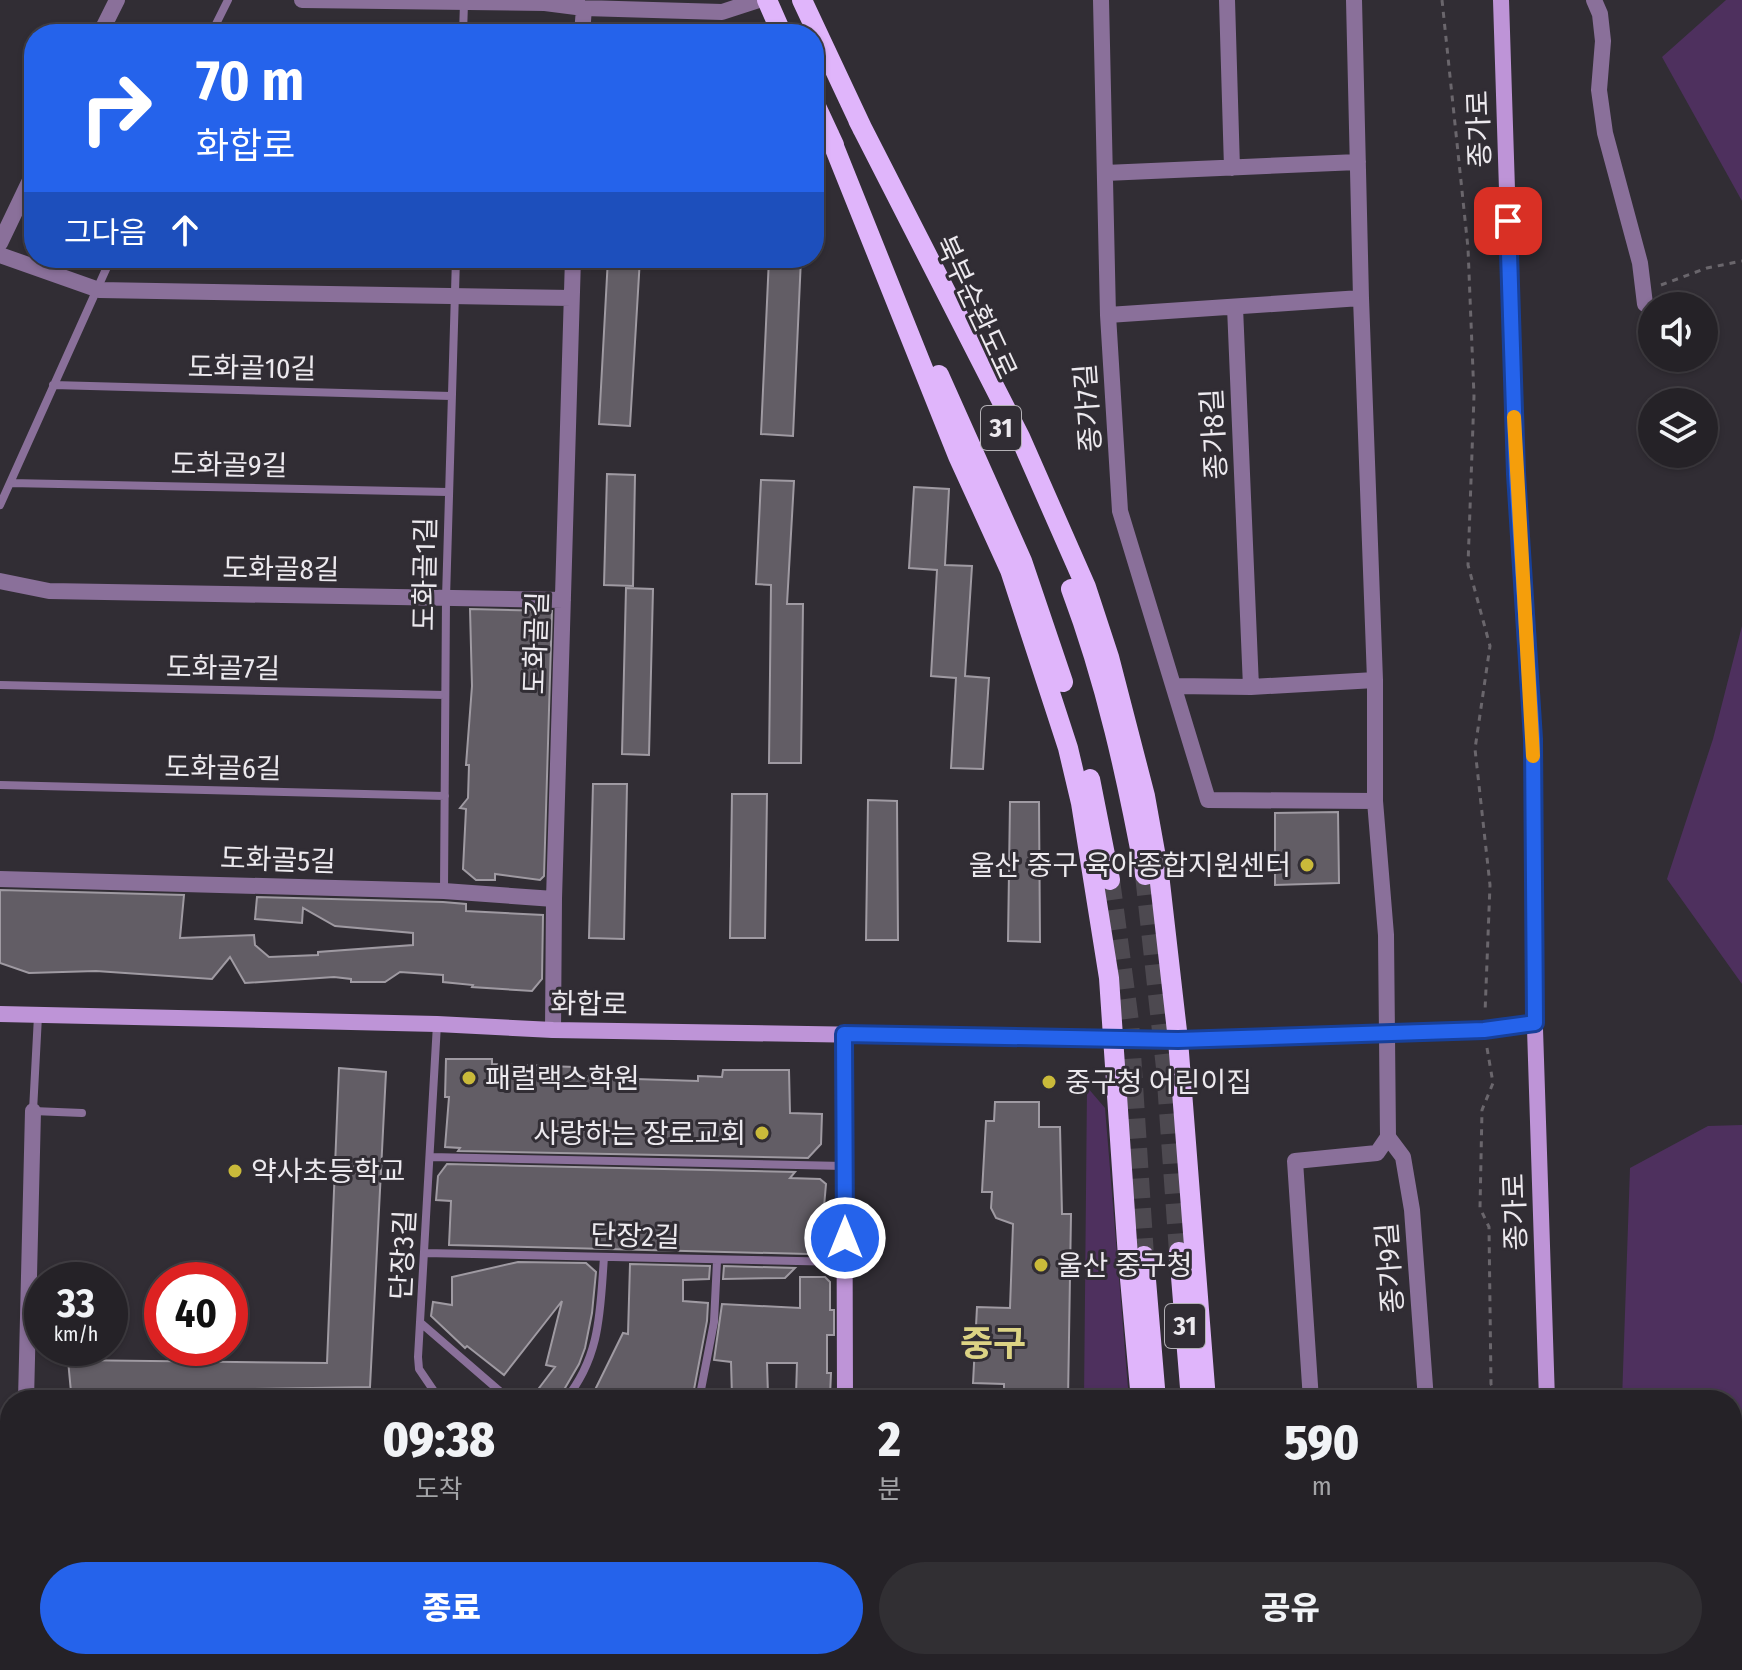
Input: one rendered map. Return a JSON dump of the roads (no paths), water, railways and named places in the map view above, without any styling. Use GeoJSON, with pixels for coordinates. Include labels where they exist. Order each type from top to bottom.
{"type":"FeatureCollection","features":[{"type":"Feature","properties":{"kind":"main road"},"geometry":{"type":"LineString","coordinates":[[767,0],[778,24]]}},
{"type":"Feature","properties":{"kind":"main road","name":"북부순환도로"},"geometry":{"type":"LineString","coordinates":[[802,0],[813,24]]}},
{"type":"Feature","properties":{"kind":"main road","name":"종가로"},"geometry":{"type":"LineString","coordinates":[[1501,0],[1516,474],[1533,739],[1535,1023],[1547,1390]]}},
{"type":"Feature","properties":{"kind":"main road","name":"북부순환도로"},"geometry":{"type":"LineString","coordinates":[[824,47],[1015,458],[1073,592],[1096,660],[1114,729],[1145,875]]}},
{"type":"Feature","properties":{"kind":"main road"},"geometry":{"type":"LineString","coordinates":[[858,120],[1020,437],[1086,587],[1109,657],[1145,796],[1159,874],[1178,1040],[1205,1390]]}},
{"type":"Feature","properties":{"kind":"main road","name":"31"},"geometry":{"type":"LineString","coordinates":[[824,123],[1022,561],[1081,742],[1110,880]]}},
{"type":"Feature","properties":{"kind":"main road"},"geometry":{"type":"LineString","coordinates":[[829,134],[958,456],[1010,570],[1048,679],[1081,803],[1109,978],[1140,1390]]}},
{"type":"Feature","properties":{"kind":"main road","name":"화합로"},"geometry":{"type":"LineString","coordinates":[[0,1014],[437,1024],[553,1030],[1178,1040]]}},
{"type":"Feature","properties":{"kind":"main road"},"geometry":{"type":"LineString","coordinates":[[1178,1040],[1484,1030],[1535,1023]]}},
{"type":"Feature","properties":{"kind":"main road"},"geometry":{"type":"LineString","coordinates":[[844,1034],[845,1390]]}},
{"type":"Feature","properties":{"kind":"main road","name":"31"},"geometry":{"type":"LineString","coordinates":[[1179,1252],[1190,1390]]}},
{"type":"Feature","properties":{"kind":"main road","name":"31"},"geometry":{"type":"LineString","coordinates":[[1144,1256],[1155,1390]]}},
{"type":"Feature","properties":{"kind":"street"},"geometry":{"type":"LineString","coordinates":[[105,24],[117,0]]}},
{"type":"Feature","properties":{"kind":"street"},"geometry":{"type":"LineString","coordinates":[[302,0],[545,3],[584,8],[722,12],[759,0]]}},
{"type":"Feature","properties":{"kind":"street","name":"종가7길"},"geometry":{"type":"LineString","coordinates":[[1101,0],[1108,315],[1120,511],[1208,800],[1375,801]]}},
{"type":"Feature","properties":{"kind":"street"},"geometry":{"type":"LineString","coordinates":[[1227,0],[1232,168]]}},
{"type":"Feature","properties":{"kind":"street"},"geometry":{"type":"LineString","coordinates":[[1310,1390],[1295,1161],[1377,1153],[1388,1137],[1386,935],[1375,801],[1375,680],[1354,0]]}},
{"type":"Feature","properties":{"kind":"street"},"geometry":{"type":"LineString","coordinates":[[1594,0],[1600,14],[1603,41],[1599,90],[1605,133],[1640,263],[1644,292]]}},
{"type":"Feature","properties":{"kind":"street"},"geometry":{"type":"LineString","coordinates":[[583,24],[584,8]]}},
{"type":"Feature","properties":{"kind":"street"},"geometry":{"type":"LineString","coordinates":[[1105,173],[1358,162]]}},
{"type":"Feature","properties":{"kind":"street"},"geometry":{"type":"LineString","coordinates":[[0,243],[24,193]]}},
{"type":"Feature","properties":{"kind":"street"},"geometry":{"type":"LineString","coordinates":[[0,255],[24,263]]}},
{"type":"Feature","properties":{"kind":"street"},"geometry":{"type":"LineString","coordinates":[[37,268],[99,290],[571,298]]}},
{"type":"Feature","properties":{"kind":"street","name":"도화골길"},"geometry":{"type":"LineString","coordinates":[[553,1030],[572,268]]}},
{"type":"Feature","properties":{"kind":"street"},"geometry":{"type":"LineString","coordinates":[[1108,315],[1361,298]]}},
{"type":"Feature","properties":{"kind":"street","name":"종가8길"},"geometry":{"type":"LineString","coordinates":[[1235,307],[1251,687]]}},
{"type":"Feature","properties":{"kind":"street","name":"도화골8길"},"geometry":{"type":"LineString","coordinates":[[0,581],[49,591],[563,600]]}},
{"type":"Feature","properties":{"kind":"street"},"geometry":{"type":"LineString","coordinates":[[1175,686],[1251,687],[1375,680]]}},
{"type":"Feature","properties":{"kind":"street","name":"도화골5길"},"geometry":{"type":"LineString","coordinates":[[0,879],[444,891],[554,899]]}},
{"type":"Feature","properties":{"kind":"street"},"geometry":{"type":"LineString","coordinates":[[26,1390],[33,1111]]}},
{"type":"Feature","properties":{"kind":"street","name":"종가9길"},"geometry":{"type":"LineString","coordinates":[[1388,1137],[1403,1157],[1412,1210],[1425,1390]]}},
{"type":"Feature","properties":{"kind":"lane"},"geometry":{"type":"LineString","coordinates":[[216,24],[228,0]]}},
{"type":"Feature","properties":{"kind":"lane"},"geometry":{"type":"LineString","coordinates":[[463,24],[464,3]]}},
{"type":"Feature","properties":{"kind":"lane"},"geometry":{"type":"LineString","coordinates":[[0,505],[107,268]]}},
{"type":"Feature","properties":{"kind":"lane","name":"도화골1길"},"geometry":{"type":"LineString","coordinates":[[444,891],[446,598],[456,268]]}},
{"type":"Feature","properties":{"kind":"lane","name":"도화골10길"},"geometry":{"type":"LineString","coordinates":[[53,385],[451,396]]}},
{"type":"Feature","properties":{"kind":"lane","name":"도화골9길"},"geometry":{"type":"LineString","coordinates":[[10,483],[448,492]]}},
{"type":"Feature","properties":{"kind":"lane","name":"도화골7길"},"geometry":{"type":"LineString","coordinates":[[0,685],[445,695]]}},
{"type":"Feature","properties":{"kind":"lane","name":"도화골6길"},"geometry":{"type":"LineString","coordinates":[[0,785],[445,796]]}},
{"type":"Feature","properties":{"kind":"lane"},"geometry":{"type":"LineString","coordinates":[[38,1016],[33,1111],[82,1113]]}},
{"type":"Feature","properties":{"kind":"lane","name":"단장3길"},"geometry":{"type":"LineString","coordinates":[[437,1024],[422,1324],[498,1390]]}},
{"type":"Feature","properties":{"kind":"lane"},"geometry":{"type":"LineString","coordinates":[[430,1157],[844,1166]]}},
{"type":"Feature","properties":{"kind":"lane","name":"단장2길"},"geometry":{"type":"LineString","coordinates":[[424,1253],[845,1262]]}},
{"type":"Feature","properties":{"kind":"lane"},"geometry":{"type":"LineString","coordinates":[[571,1390],[593,1352],[600,1324],[604,1257]]}},
{"type":"Feature","properties":{"kind":"lane"},"geometry":{"type":"LineString","coordinates":[[701,1390],[714,1322],[717,1261]]}},
{"type":"Feature","properties":{"kind":"lane"},"geometry":{"type":"LineString","coordinates":[[422,1324],[419,1369],[433,1390]]}},
{"type":"Feature","properties":{"kind":"tunnel"},"geometry":{"type":"LineString","coordinates":[[1145,875],[1166,1068],[1179,1252]]}},
{"type":"Feature","properties":{"kind":"tunnel"},"geometry":{"type":"LineString","coordinates":[[1110,880],[1129,1022],[1144,1256]]}},
{"type":"Feature","properties":{"kind":"place","name":"울산 중구 육아종합지원센터"},"geometry":{"type":"Point","coordinates":[1307,865]}},
{"type":"Feature","properties":{"kind":"place","name":"패럴랙스학원"},"geometry":{"type":"Point","coordinates":[469,1078]}},
{"type":"Feature","properties":{"kind":"place","name":"중구청 어린이집"},"geometry":{"type":"Point","coordinates":[1049,1082]}},
{"type":"Feature","properties":{"kind":"place","name":"사랑하는 장로교회"},"geometry":{"type":"Point","coordinates":[762,1133]}},
{"type":"Feature","properties":{"kind":"place","name":"약사초등학교"},"geometry":{"type":"Point","coordinates":[235,1171]}},
{"type":"Feature","properties":{"kind":"place","name":"울산 중구청"},"geometry":{"type":"Point","coordinates":[1041,1265]}},
{"type":"Feature","properties":{"kind":"district","name":"중구"},"geometry":{"type":"Point","coordinates":[993,1344]}}]}
